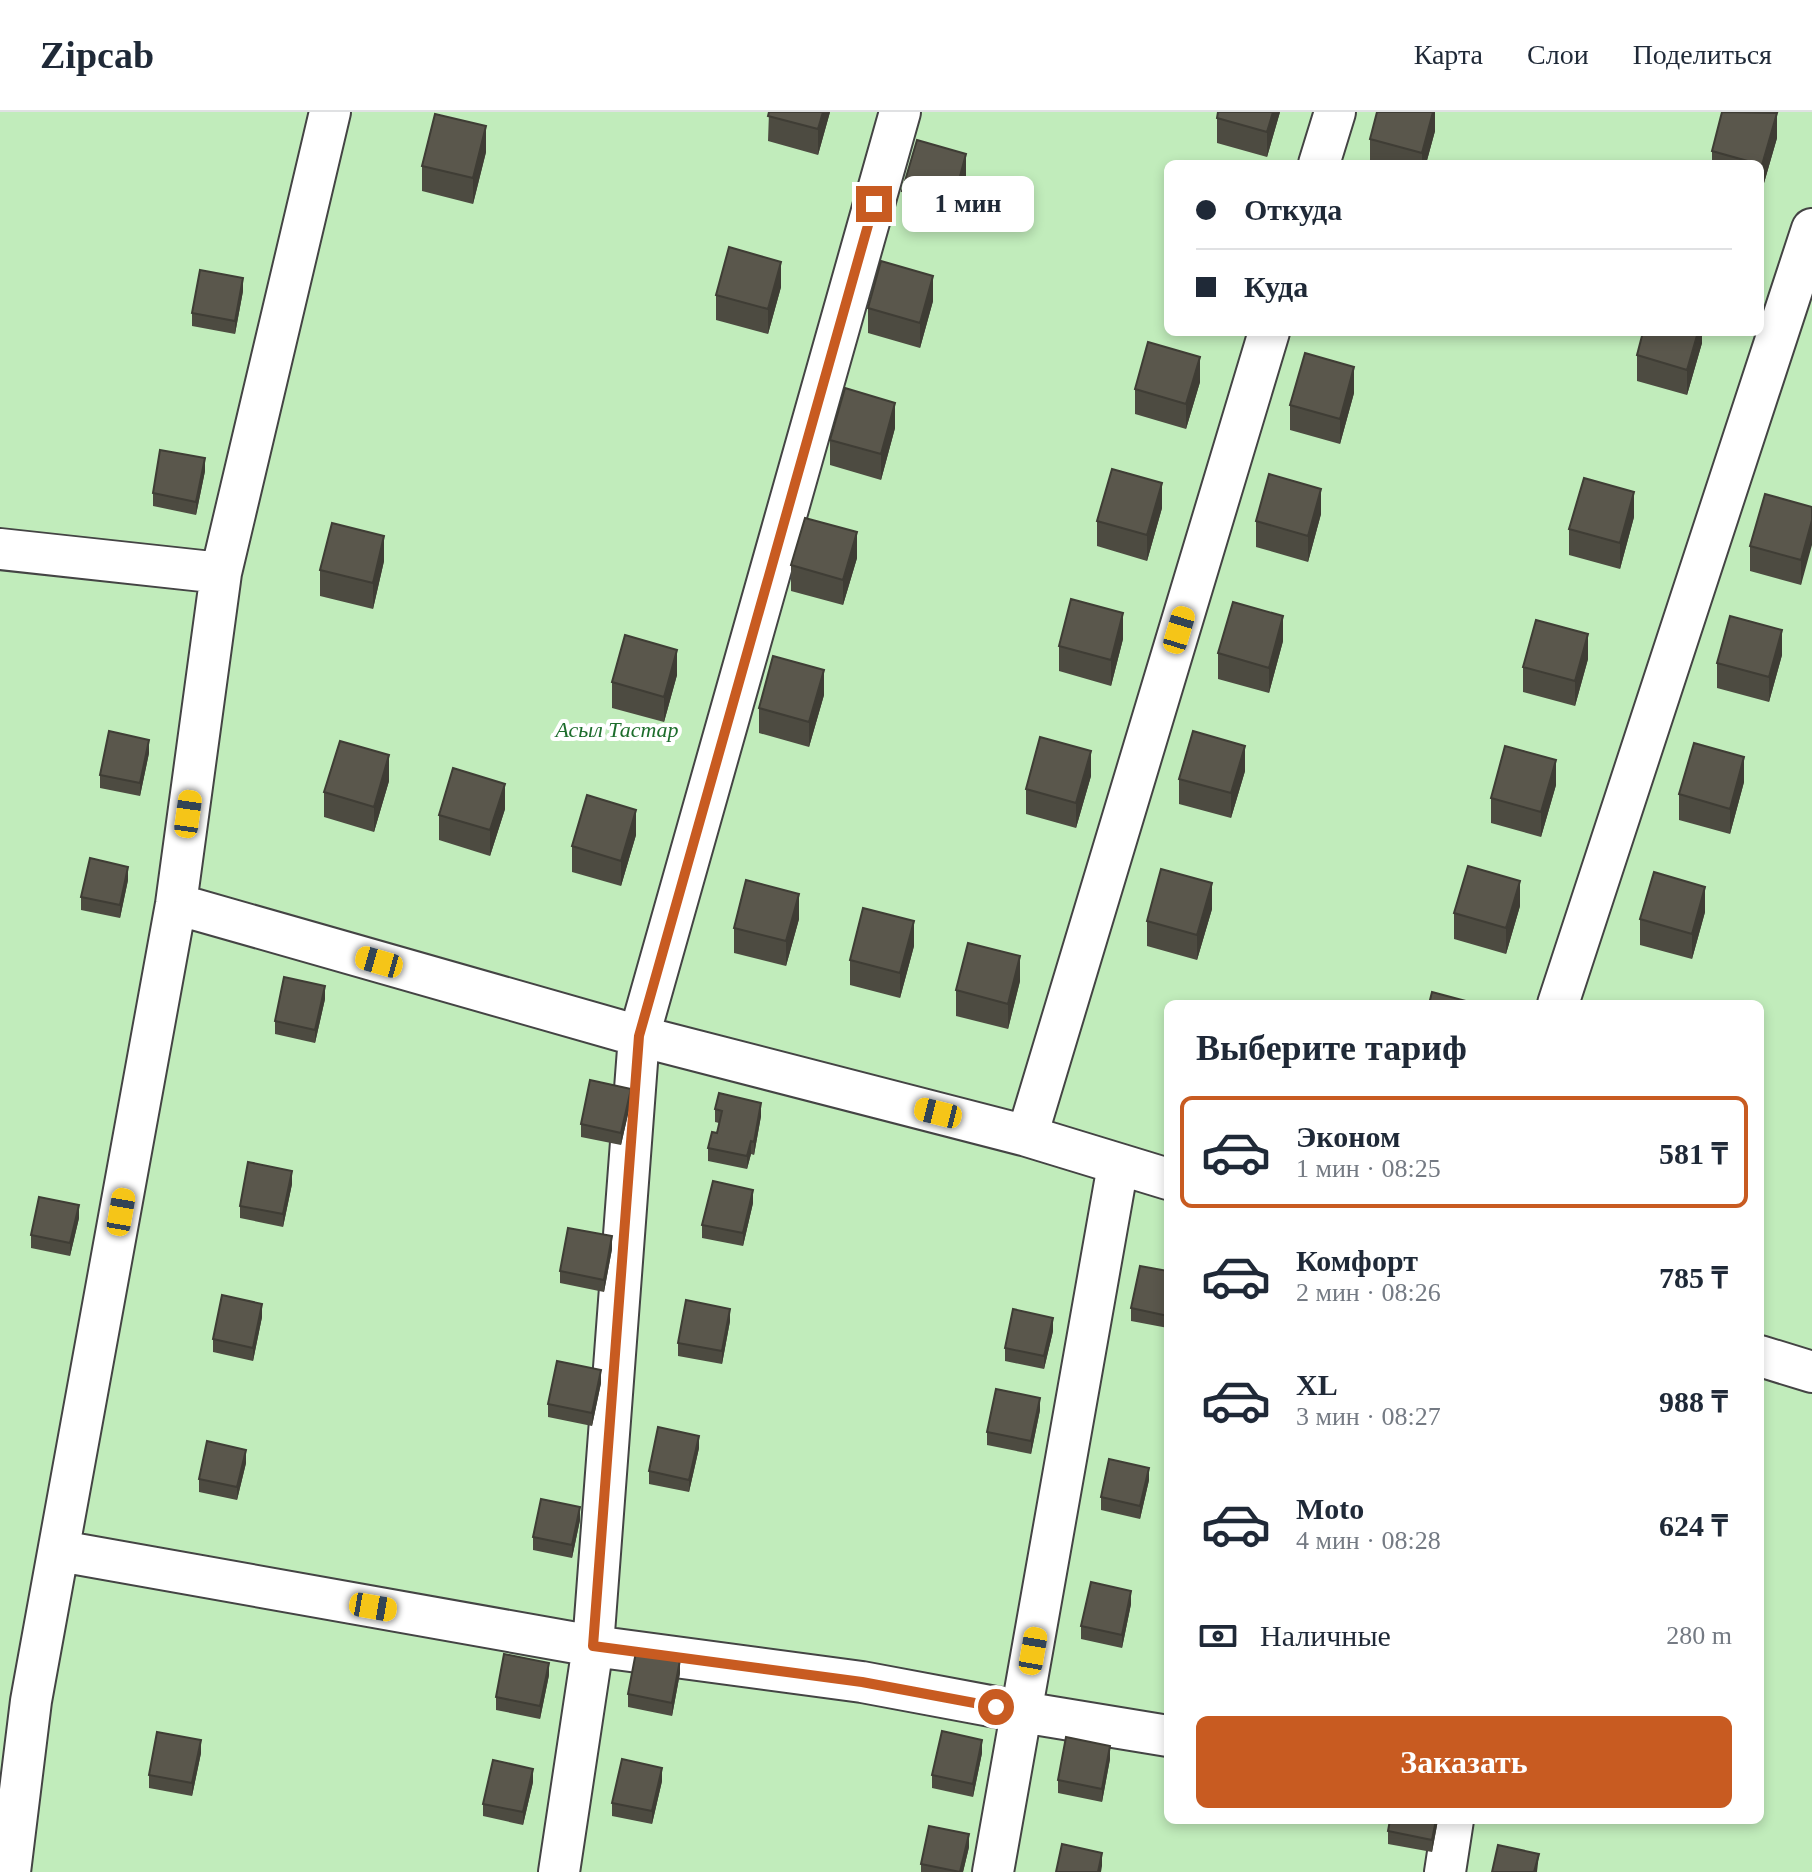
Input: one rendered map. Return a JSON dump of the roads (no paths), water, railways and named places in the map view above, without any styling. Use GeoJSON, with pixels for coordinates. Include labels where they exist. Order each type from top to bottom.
{"type":"FeatureCollection","features":[{"type":"Feature","properties":{"kind":"street"},"geometry":{"type":"LineString","coordinates":[[10,1872],[31,1701],[176,904],[221,573],[330,112]]}},
{"type":"Feature","properties":{"kind":"street"},"geometry":{"type":"LineString","coordinates":[[559,1872],[593,1646],[639,1036],[900,112]]}},
{"type":"Feature","properties":{"kind":"street"},"geometry":{"type":"LineString","coordinates":[[1320,160],[1335,112]]}},
{"type":"Feature","properties":{"kind":"street"},"geometry":{"type":"LineString","coordinates":[[1559,1000],[1812,229]]}},
{"type":"Feature","properties":{"kind":"street"},"geometry":{"type":"LineString","coordinates":[[1027,1136],[1268,336]]}},
{"type":"Feature","properties":{"kind":"street"},"geometry":{"type":"LineString","coordinates":[[0,549],[221,573]]}},
{"type":"Feature","properties":{"kind":"street"},"geometry":{"type":"LineString","coordinates":[[176,904],[639,1036],[1027,1136],[1164,1178]]}},
{"type":"Feature","properties":{"kind":"street"},"geometry":{"type":"LineString","coordinates":[[993,1872],[1118,1165]]}},
{"type":"Feature","properties":{"kind":"street"},"geometry":{"type":"LineString","coordinates":[[1764,1357],[1812,1372]]}},
{"type":"Feature","properties":{"kind":"street"},"geometry":{"type":"LineString","coordinates":[[60,1551],[593,1646],[862,1682],[1164,1735]]}},
{"type":"Feature","properties":{"kind":"street"},"geometry":{"type":"LineString","coordinates":[[1445,1872],[1452,1824]]}},
{"type":"Feature","properties":{"kind":"park label","name":"Асыл Тастар"},"geometry":{"type":"Point","coordinates":[617,729]}}]}
